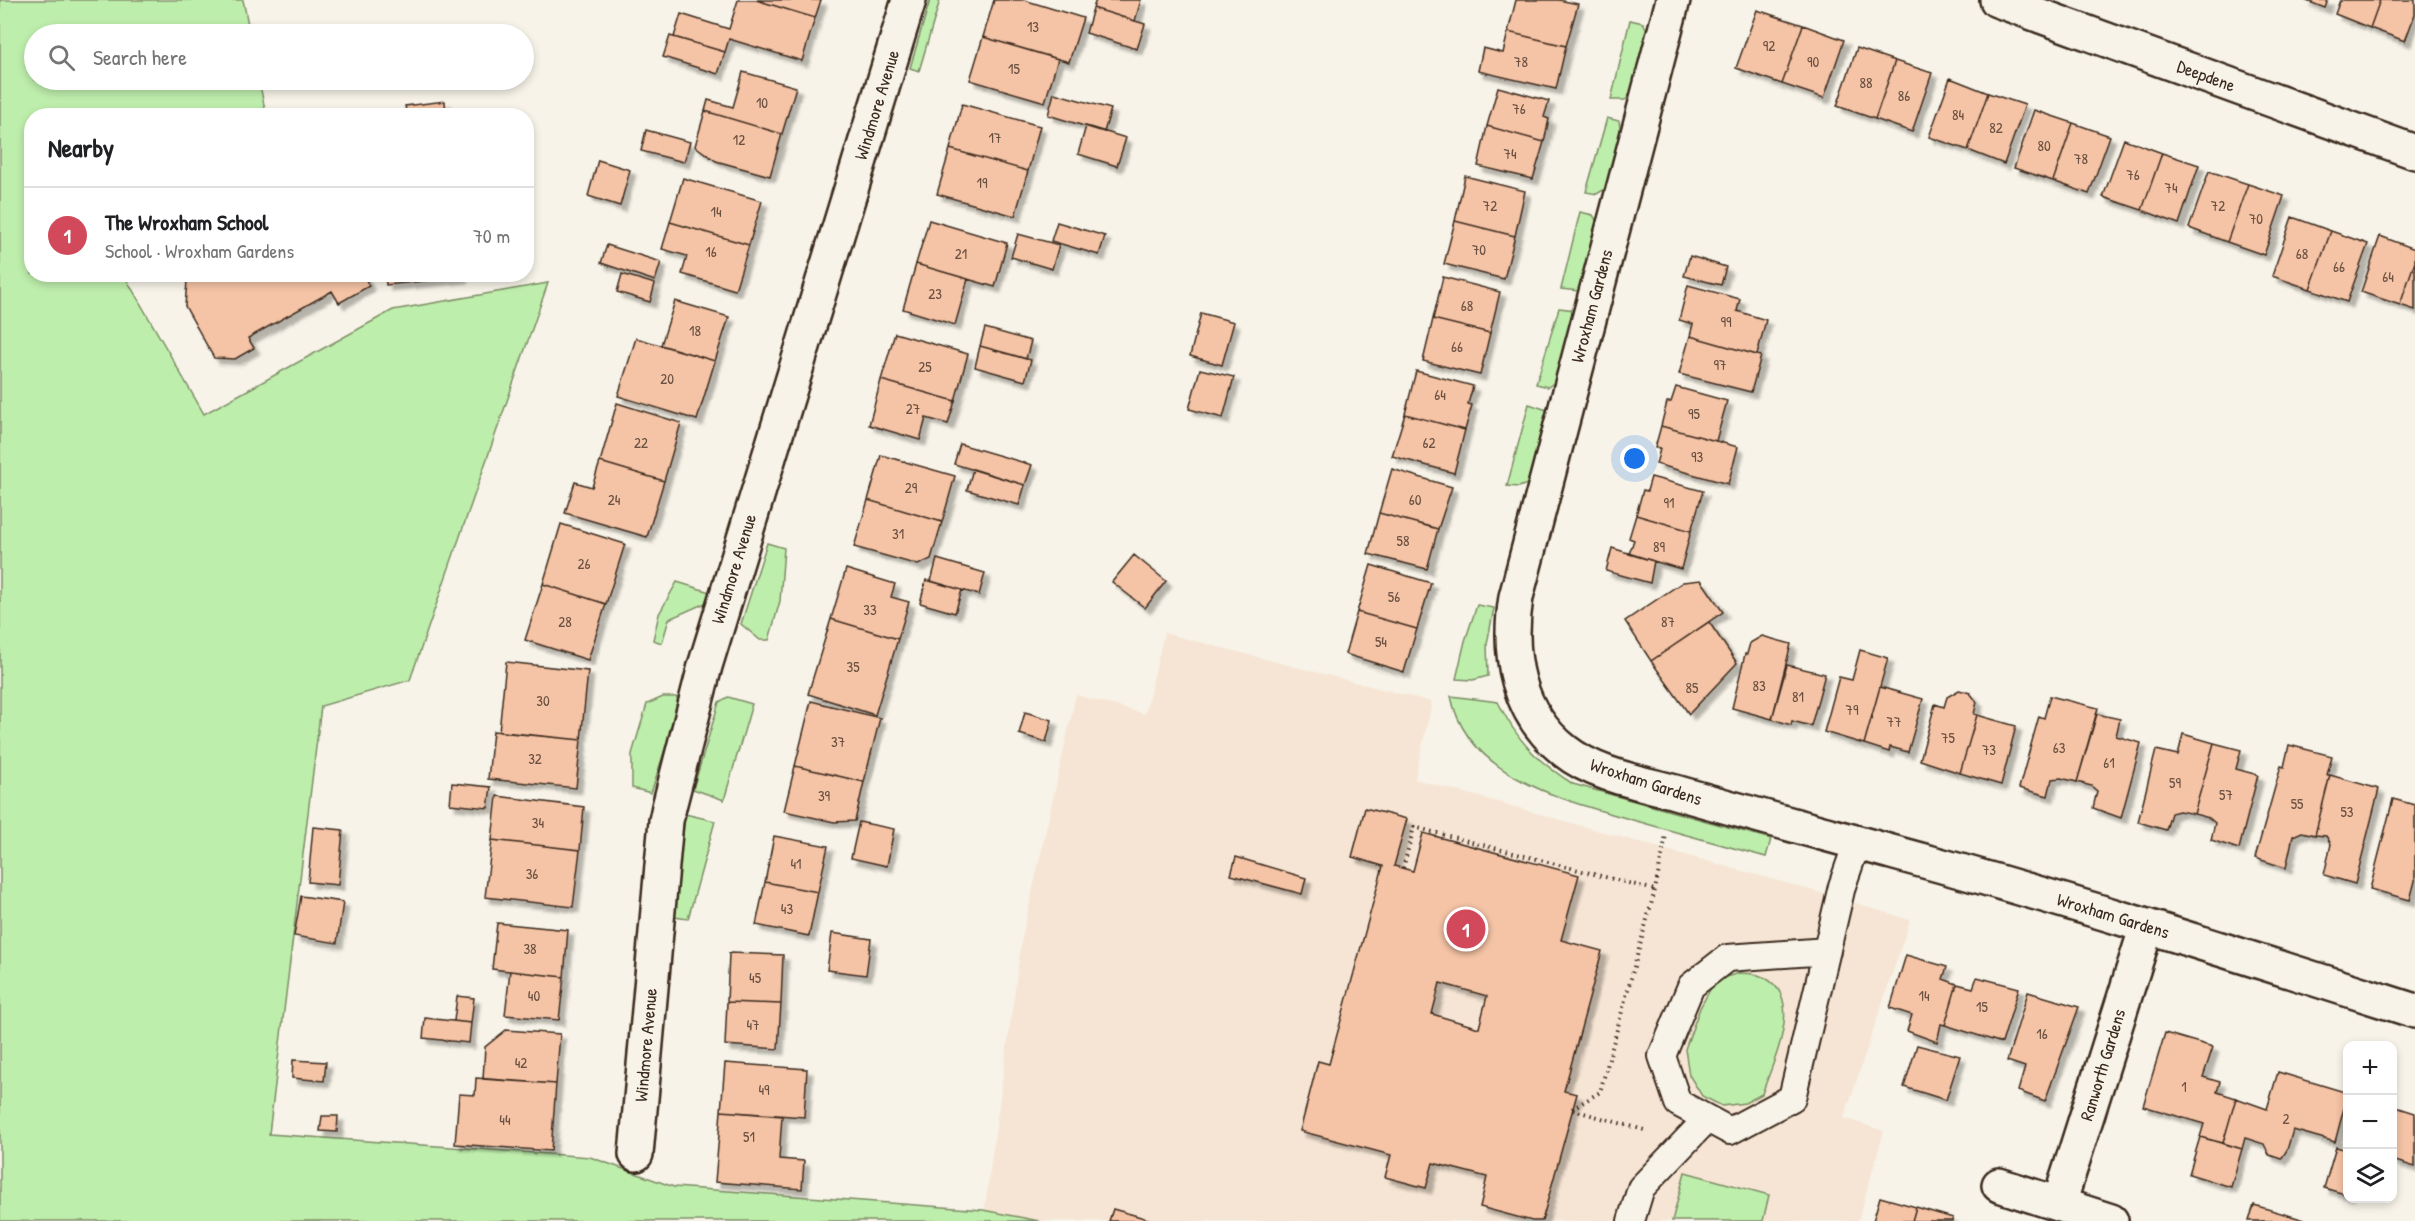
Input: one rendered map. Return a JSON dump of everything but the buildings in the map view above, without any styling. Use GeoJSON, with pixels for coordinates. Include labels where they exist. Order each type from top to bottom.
{"type":"FeatureCollection","features":[{"type":"Feature","properties":{"kind":"street","name":"Windmore Avenue"},"geometry":{"type":"LineString","coordinates":[[636,1154],[668,814],[705,666],[909,0]]}},
{"type":"Feature","properties":{"kind":"street","name":"Wroxham Gardens"},"geometry":{"type":"LineString","coordinates":[[1673,0],[1522,576],[1513,618],[1513,655],[1520,688],[1541,728],[1566,752],[1591,766],[1620,776],[1989,878],[2415,1011]]}},
{"type":"Feature","properties":{"kind":"street","name":"Deepdene"},"geometry":{"type":"LineString","coordinates":[[1997,0],[2415,152]]}},
{"type":"Feature","properties":{"kind":"street","name":"Ranworth Gardens"},"geometry":{"type":"LineString","coordinates":[[2059,1204],[2147,926]]}},
{"type":"Feature","properties":{"kind":"street"},"geometry":{"type":"LineString","coordinates":[[1999,1185],[2111,1221]]}},
{"type":"Feature","properties":{"kind":"lane"},"geometry":{"type":"LineString","coordinates":[[1827,951],[1727,958],[1691,986],[1662,1056],[1678,1103],[1730,1131],[1792,1098],[1827,951],[1842,886],[1857,843]]}},
{"type":"Feature","properties":{"kind":"lane"},"geometry":{"type":"LineString","coordinates":[[1631,1221],[1641,1188],[1707,1119]]}},
{"type":"Feature","properties":{"kind":"path"},"geometry":{"type":"LineString","coordinates":[[1403,868],[1414,827],[1655,890]]}},
{"type":"Feature","properties":{"kind":"path"},"geometry":{"type":"LineString","coordinates":[[1666,835],[1655,890],[1600,1092],[1572,1109],[1686,1142]]}},
{"type":"Feature","properties":{"kind":"shaded area"},"geometry":{"type":"Polygon","coordinates":[[[1164,633],[1432,702],[1415,779],[1910,920],[1844,1118],[1884,1131],[1858,1221],[983,1221],[1022,938],[1076,695],[1145,714],[1164,633]]]}},
{"type":"Feature","properties":{"kind":"green space"},"geometry":{"type":"Polygon","coordinates":[[[0,0],[243,0],[248,24],[24,24],[24,90],[261,90],[265,108],[24,108],[24,282],[128,282],[204,414],[393,310],[548,283],[410,680],[321,706],[269,1134],[590,1157],[674,1187],[983,1210],[1039,1221],[0,1221],[0,0]]]}},
{"type":"Feature","properties":{"kind":"green space"},"geometry":{"type":"Polygon","coordinates":[[[930,0],[940,0],[919,71],[910,68],[930,0]]]}},
{"type":"Feature","properties":{"kind":"green space"},"geometry":{"type":"Polygon","coordinates":[[[1630,20],[1643,23],[1648,32],[1632,94],[1625,100],[1611,100],[1630,20]]]}},
{"type":"Feature","properties":{"kind":"green space"},"geometry":{"type":"Polygon","coordinates":[[[1607,118],[1619,121],[1621,134],[1605,189],[1597,194],[1586,192],[1607,118]]]}},
{"type":"Feature","properties":{"kind":"green space"},"geometry":{"type":"Polygon","coordinates":[[[1580,212],[1593,215],[1597,222],[1579,291],[1561,289],[1580,212]]]}},
{"type":"Feature","properties":{"kind":"green space"},"geometry":{"type":"Polygon","coordinates":[[[1559,308],[1575,310],[1555,382],[1548,387],[1536,384],[1559,308]]]}},
{"type":"Feature","properties":{"kind":"green space"},"geometry":{"type":"Polygon","coordinates":[[[1529,404],[1547,410],[1527,484],[1519,487],[1507,486],[1529,404]]]}},
{"type":"Feature","properties":{"kind":"green space"},"geometry":{"type":"Polygon","coordinates":[[[767,543],[784,548],[780,601],[769,640],[760,640],[741,624],[767,543]]]}},
{"type":"Feature","properties":{"kind":"green space"},"geometry":{"type":"Polygon","coordinates":[[[677,582],[713,593],[710,601],[669,619],[662,643],[653,640],[659,614],[677,582]]]}},
{"type":"Feature","properties":{"kind":"green space"},"geometry":{"type":"Polygon","coordinates":[[[1477,605],[1494,608],[1487,644],[1488,676],[1473,680],[1456,679],[1465,641],[1477,605]]]}},
{"type":"Feature","properties":{"kind":"green space"},"geometry":{"type":"Polygon","coordinates":[[[1451,696],[1498,702],[1505,716],[1529,749],[1573,784],[1771,839],[1766,857],[1589,807],[1528,784],[1501,768],[1478,749],[1461,725],[1451,696]]]}},
{"type":"Feature","properties":{"kind":"green space"},"geometry":{"type":"Polygon","coordinates":[[[663,697],[676,697],[680,702],[651,793],[632,788],[632,754],[647,704],[663,697]]]}},
{"type":"Feature","properties":{"kind":"green space"},"geometry":{"type":"Polygon","coordinates":[[[728,697],[752,704],[724,800],[693,789],[719,702],[728,697]]]}},
{"type":"Feature","properties":{"kind":"green space"},"geometry":{"type":"Polygon","coordinates":[[[685,814],[715,821],[688,919],[674,917],[685,814]]]}},
{"type":"Feature","properties":{"kind":"green space"},"geometry":{"type":"Polygon","coordinates":[[[1740,973],[1758,975],[1773,984],[1782,996],[1785,1011],[1783,1028],[1762,1094],[1745,1103],[1722,1106],[1702,1096],[1689,1075],[1685,1049],[1700,1008],[1711,988],[1722,978],[1740,973]]]}},
{"type":"Feature","properties":{"kind":"green space"},"geometry":{"type":"Polygon","coordinates":[[[1685,1172],[1769,1195],[1763,1221],[1672,1221],[1685,1172]]]}},
{"type":"Feature","properties":{"kind":"place","name":"The Wroxham School"},"geometry":{"type":"Point","coordinates":[1466,929]}}]}
